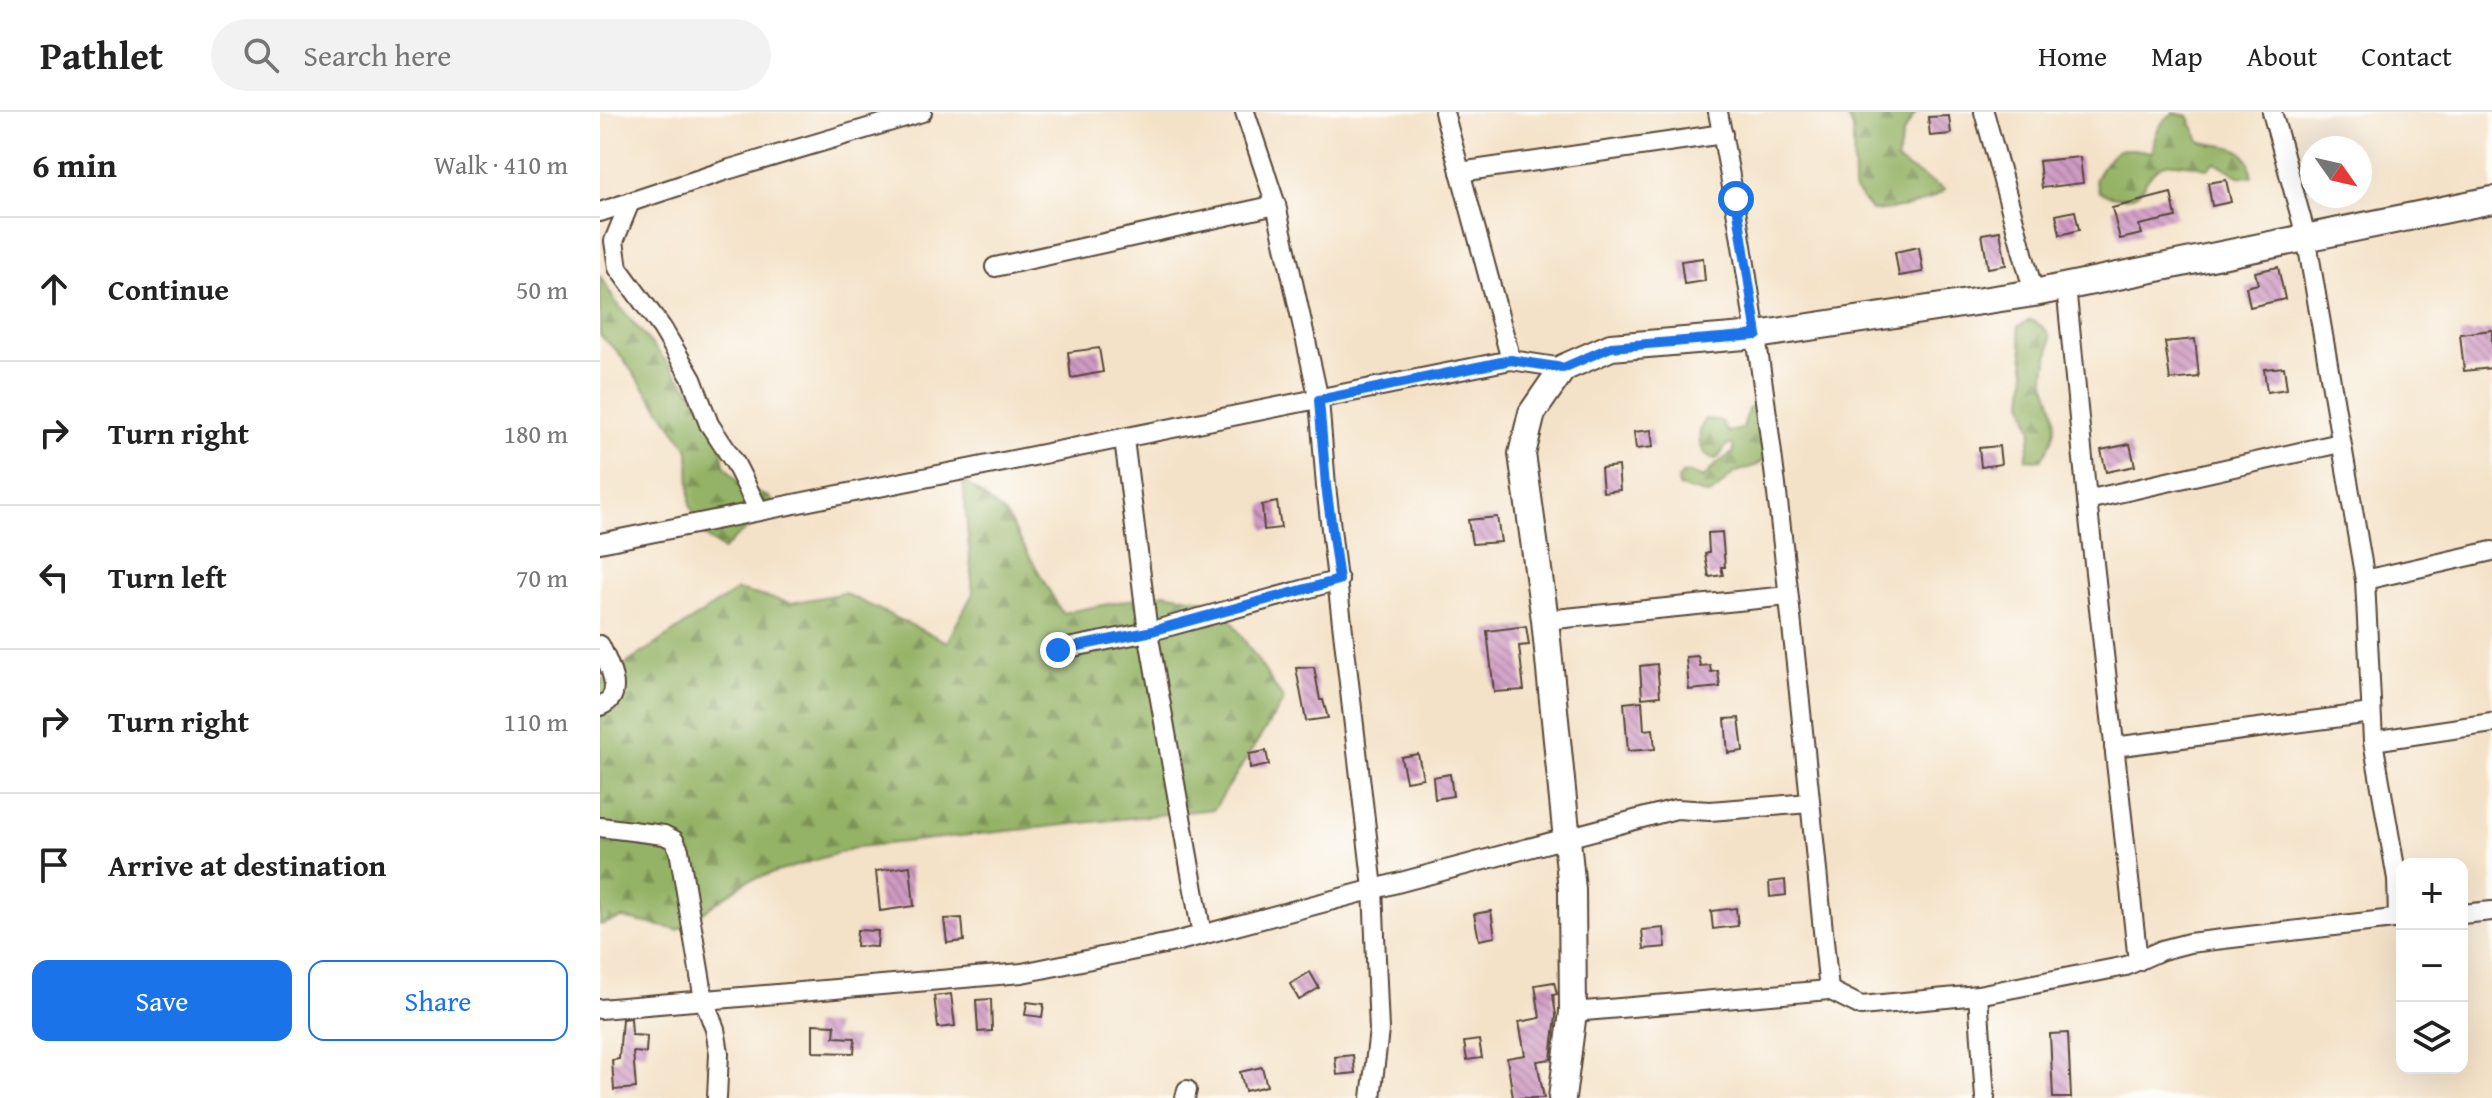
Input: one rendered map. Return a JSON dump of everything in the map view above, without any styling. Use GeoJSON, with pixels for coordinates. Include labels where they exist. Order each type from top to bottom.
{"type":"FeatureCollection","features":[{"type":"Feature","properties":{"kind":"street"},"geometry":{"type":"LineString","coordinates":[[600,212],[730,169],[922,112]]}},
{"type":"Feature","properties":{"kind":"street"},"geometry":{"type":"LineString","coordinates":[[1245,112],[1276,205],[1319,400],[1326,486],[1373,888],[1379,1030],[1371,1098]]}},
{"type":"Feature","properties":{"kind":"street"},"geometry":{"type":"LineString","coordinates":[[1444,112],[1511,360]]}},
{"type":"Feature","properties":{"kind":"street"},"geometry":{"type":"LineString","coordinates":[[1718,112],[1757,335],[1829,990]]}},
{"type":"Feature","properties":{"kind":"street"},"geometry":{"type":"LineString","coordinates":[[1984,112],[2034,293]]}},
{"type":"Feature","properties":{"kind":"street"},"geometry":{"type":"LineString","coordinates":[[2272,112],[2306,236],[2365,580],[2373,741],[2396,873]]}},
{"type":"Feature","properties":{"kind":"street"},"geometry":{"type":"LineString","coordinates":[[1460,172],[1723,134]]}},
{"type":"Feature","properties":{"kind":"street"},"geometry":{"type":"LineString","coordinates":[[1562,1098],[1573,1012],[1572,890],[1545,620],[1522,454],[1532,413],[1563,368],[1611,347],[1757,335],[2034,293],[2492,200]]}},
{"type":"Feature","properties":{"kind":"street"},"geometry":{"type":"LineString","coordinates":[[630,202],[614,241],[618,268],[662,328],[692,379],[709,424],[735,463],[759,511]]}},
{"type":"Feature","properties":{"kind":"street"},"geometry":{"type":"LineString","coordinates":[[995,267],[1276,205]]}},
{"type":"Feature","properties":{"kind":"street"},"geometry":{"type":"LineString","coordinates":[[2066,286],[2138,961]]}},
{"type":"Feature","properties":{"kind":"street"},"geometry":{"type":"LineString","coordinates":[[600,543],[1511,360],[1563,368]]}},
{"type":"Feature","properties":{"kind":"street"},"geometry":{"type":"LineString","coordinates":[[1124,439],[1148,632],[1202,935]]}},
{"type":"Feature","properties":{"kind":"street"},"geometry":{"type":"LineString","coordinates":[[2087,500],[2340,443]]}},
{"type":"Feature","properties":{"kind":"street"},"geometry":{"type":"LineString","coordinates":[[2365,580],[2492,551]]}},
{"type":"Feature","properties":{"kind":"street"},"geometry":{"type":"LineString","coordinates":[[1058,650],[1148,632],[1339,580]]}},
{"type":"Feature","properties":{"kind":"street"},"geometry":{"type":"LineString","coordinates":[[1545,620],[1788,596]]}},
{"type":"Feature","properties":{"kind":"street"},"geometry":{"type":"LineString","coordinates":[[600,645],[614,679],[614,692],[607,703],[600,706]]}},
{"type":"Feature","properties":{"kind":"street"},"geometry":{"type":"LineString","coordinates":[[2114,747],[2371,713]]}},
{"type":"Feature","properties":{"kind":"street"},"geometry":{"type":"LineString","coordinates":[[2373,741],[2492,723]]}},
{"type":"Feature","properties":{"kind":"street"},"geometry":{"type":"LineString","coordinates":[[600,1009],[1022,973],[1202,935],[1676,809],[1710,811],[1810,803]]}},
{"type":"Feature","properties":{"kind":"street"},"geometry":{"type":"LineString","coordinates":[[600,827],[664,835],[674,840],[679,850],[704,1000],[715,1029],[719,1053],[717,1098]]}},
{"type":"Feature","properties":{"kind":"street"},"geometry":{"type":"LineString","coordinates":[[2468,914],[2491,916]]}},
{"type":"Feature","properties":{"kind":"street"},"geometry":{"type":"LineString","coordinates":[[1573,1012],[1829,990],[1861,1006],[1978,995],[2112,970],[2189,943],[2396,918]]}},
{"type":"Feature","properties":{"kind":"street"},"geometry":{"type":"LineString","coordinates":[[1978,995],[1985,1098]]}},
{"type":"Feature","properties":{"kind":"green space"},"geometry":{"type":"Polygon","coordinates":[[[1845,112],[1916,112],[1903,134],[1897,161],[1945,190],[1910,206],[1872,211],[1854,189],[1853,128],[1845,112]]]}},
{"type":"Feature","properties":{"kind":"green space"},"geometry":{"type":"Polygon","coordinates":[[[2173,113],[2188,116],[2200,141],[2240,151],[2246,157],[2252,177],[2239,176],[2215,162],[2209,168],[2171,163],[2156,169],[2135,195],[2127,198],[2099,192],[2095,179],[2113,154],[2123,149],[2153,152],[2158,130],[2173,113]]]}},
{"type":"Feature","properties":{"kind":"green space"},"geometry":{"type":"Polygon","coordinates":[[[600,276],[615,301],[708,411],[720,437],[724,465],[742,487],[769,497],[786,518],[751,526],[723,550],[701,533],[690,505],[689,450],[618,352],[600,335],[600,276]]]}},
{"type":"Feature","properties":{"kind":"green space"},"geometry":{"type":"Polygon","coordinates":[[[2031,320],[2041,326],[2050,338],[2045,378],[2055,425],[2049,447],[2040,460],[2026,459],[2032,430],[2023,401],[2026,371],[2018,326],[2031,320]]]}},
{"type":"Feature","properties":{"kind":"green space"},"geometry":{"type":"Polygon","coordinates":[[[1754,405],[1760,409],[1765,458],[1755,466],[1735,473],[1709,495],[1679,487],[1678,480],[1682,474],[1690,473],[1704,478],[1715,465],[1734,452],[1733,445],[1727,445],[1718,458],[1707,456],[1700,441],[1700,430],[1705,419],[1721,421],[1728,432],[1743,429],[1748,409],[1754,405]]]}},
{"type":"Feature","properties":{"kind":"green space"},"geometry":{"type":"Polygon","coordinates":[[[963,480],[1006,515],[1062,613],[1165,593],[1220,604],[1284,700],[1214,809],[858,847],[747,881],[678,930],[622,918],[600,925],[600,681],[737,590],[791,603],[844,593],[947,642],[973,593],[963,480]]]}},
{"type":"Feature","properties":{"kind":"building"},"geometry":{"type":"Polygon","coordinates":[[[1949,116],[1951,134],[1930,136],[1928,117],[1949,116]]]}},
{"type":"Feature","properties":{"kind":"building"},"geometry":{"type":"Polygon","coordinates":[[[2080,157],[2083,183],[2042,188],[2039,161],[2080,157]]]}},
{"type":"Feature","properties":{"kind":"building"},"geometry":{"type":"Polygon","coordinates":[[[2226,180],[2231,202],[2212,206],[2208,183],[2226,180]]]}},
{"type":"Feature","properties":{"kind":"building"},"geometry":{"type":"Polygon","coordinates":[[[2171,193],[2176,217],[2139,225],[2142,234],[2120,239],[2112,208],[2171,193]]]}},
{"type":"Feature","properties":{"kind":"building"},"geometry":{"type":"Polygon","coordinates":[[[2075,211],[2079,230],[2060,235],[2056,215],[2075,211]]]}},
{"type":"Feature","properties":{"kind":"building"},"geometry":{"type":"Polygon","coordinates":[[[2000,231],[2006,265],[1988,268],[1982,234],[2000,231]]]}},
{"type":"Feature","properties":{"kind":"building"},"geometry":{"type":"Polygon","coordinates":[[[1919,247],[1923,272],[1899,276],[1895,252],[1919,247]]]}},
{"type":"Feature","properties":{"kind":"building"},"geometry":{"type":"Polygon","coordinates":[[[1703,258],[1705,281],[1684,284],[1681,261],[1703,258]]]}},
{"type":"Feature","properties":{"kind":"building"},"geometry":{"type":"Polygon","coordinates":[[[2278,267],[2285,299],[2250,307],[2246,287],[2258,284],[2255,272],[2278,267]]]}},
{"type":"Feature","properties":{"kind":"building"},"geometry":{"type":"Polygon","coordinates":[[[2492,330],[2492,368],[2464,371],[2460,334],[2492,330]]]}},
{"type":"Feature","properties":{"kind":"building"},"geometry":{"type":"Polygon","coordinates":[[[2195,339],[2199,377],[2170,380],[2165,342],[2195,339]]]}},
{"type":"Feature","properties":{"kind":"building"},"geometry":{"type":"Polygon","coordinates":[[[1099,348],[1103,372],[1071,378],[1068,352],[1099,348]]]}},
{"type":"Feature","properties":{"kind":"building"},"geometry":{"type":"Polygon","coordinates":[[[2284,367],[2287,389],[2267,392],[2264,369],[2284,367]]]}},
{"type":"Feature","properties":{"kind":"building"},"geometry":{"type":"Polygon","coordinates":[[[1651,430],[1653,447],[1636,449],[1634,432],[1651,430]]]}},
{"type":"Feature","properties":{"kind":"building"},"geometry":{"type":"Polygon","coordinates":[[[2130,444],[2135,466],[2106,472],[2101,450],[2130,444]]]}},
{"type":"Feature","properties":{"kind":"building"},"geometry":{"type":"Polygon","coordinates":[[[1999,446],[2001,464],[1981,467],[1979,448],[1999,446]]]}},
{"type":"Feature","properties":{"kind":"building"},"geometry":{"type":"Polygon","coordinates":[[[1618,466],[1620,490],[1603,492],[1601,468],[1618,466]]]}},
{"type":"Feature","properties":{"kind":"building"},"geometry":{"type":"Polygon","coordinates":[[[1277,502],[1281,528],[1264,530],[1262,505],[1277,502]]]}},
{"type":"Feature","properties":{"kind":"building"},"geometry":{"type":"Polygon","coordinates":[[[1497,517],[1501,542],[1472,544],[1468,520],[1497,517]]]}},
{"type":"Feature","properties":{"kind":"building"},"geometry":{"type":"Polygon","coordinates":[[[1722,532],[1723,575],[1709,577],[1705,554],[1709,553],[1708,533],[1722,532]]]}},
{"type":"Feature","properties":{"kind":"building"},"geometry":{"type":"Polygon","coordinates":[[[1526,626],[1529,645],[1519,646],[1524,690],[1494,692],[1487,631],[1526,626]]]}},
{"type":"Feature","properties":{"kind":"building"},"geometry":{"type":"Polygon","coordinates":[[[1698,656],[1700,666],[1710,665],[1711,672],[1718,671],[1720,687],[1689,690],[1686,657],[1698,656]]]}},
{"type":"Feature","properties":{"kind":"building"},"geometry":{"type":"Polygon","coordinates":[[[1657,664],[1660,696],[1642,698],[1640,666],[1657,664]]]}},
{"type":"Feature","properties":{"kind":"building"},"geometry":{"type":"Polygon","coordinates":[[[1314,667],[1320,700],[1323,700],[1328,718],[1306,721],[1296,668],[1314,667]]]}},
{"type":"Feature","properties":{"kind":"building"},"geometry":{"type":"Polygon","coordinates":[[[1642,701],[1644,730],[1653,729],[1655,749],[1628,751],[1624,703],[1642,701]]]}},
{"type":"Feature","properties":{"kind":"building"},"geometry":{"type":"Polygon","coordinates":[[[1739,718],[1743,751],[1728,753],[1725,719],[1739,718]]]}},
{"type":"Feature","properties":{"kind":"building"},"geometry":{"type":"Polygon","coordinates":[[[1266,751],[1269,765],[1250,769],[1249,754],[1266,751]]]}},
{"type":"Feature","properties":{"kind":"building"},"geometry":{"type":"Polygon","coordinates":[[[1418,754],[1423,778],[1406,781],[1401,757],[1418,754]]]}},
{"type":"Feature","properties":{"kind":"building"},"geometry":{"type":"Polygon","coordinates":[[[1450,774],[1453,796],[1435,799],[1433,777],[1450,774]]]}},
{"type":"Feature","properties":{"kind":"building"},"geometry":{"type":"Polygon","coordinates":[[[910,866],[914,906],[880,911],[876,871],[910,866]]]}},
{"type":"Feature","properties":{"kind":"building"},"geometry":{"type":"Polygon","coordinates":[[[1785,880],[1786,895],[1770,897],[1769,882],[1785,880]]]}},
{"type":"Feature","properties":{"kind":"building"},"geometry":{"type":"Polygon","coordinates":[[[1736,908],[1738,926],[1713,929],[1711,911],[1736,908]]]}},
{"type":"Feature","properties":{"kind":"building"},"geometry":{"type":"Polygon","coordinates":[[[1491,911],[1495,937],[1479,940],[1474,914],[1491,911]]]}},
{"type":"Feature","properties":{"kind":"building"},"geometry":{"type":"Polygon","coordinates":[[[962,918],[964,941],[947,943],[944,919],[962,918]]]}},
{"type":"Feature","properties":{"kind":"building"},"geometry":{"type":"Polygon","coordinates":[[[1664,928],[1666,947],[1644,949],[1642,930],[1664,928]]]}},
{"type":"Feature","properties":{"kind":"building"},"geometry":{"type":"Polygon","coordinates":[[[857,930],[878,931],[877,947],[856,946],[857,930]]]}},
{"type":"Feature","properties":{"kind":"building"},"geometry":{"type":"Polygon","coordinates":[[[1310,972],[1319,988],[1299,1000],[1290,984],[1310,972]]]}},
{"type":"Feature","properties":{"kind":"building"},"geometry":{"type":"Polygon","coordinates":[[[1554,982],[1557,994],[1553,995],[1556,1015],[1551,1059],[1537,1061],[1544,1098],[1513,1098],[1507,1058],[1525,1055],[1519,1022],[1540,1018],[1535,985],[1554,982]]]}},
{"type":"Feature","properties":{"kind":"building"},"geometry":{"type":"Polygon","coordinates":[[[951,994],[955,1026],[938,1028],[934,996],[951,994]]]}},
{"type":"Feature","properties":{"kind":"building"},"geometry":{"type":"Polygon","coordinates":[[[991,999],[992,1031],[978,1032],[976,1000],[991,999]]]}},
{"type":"Feature","properties":{"kind":"building"},"geometry":{"type":"Polygon","coordinates":[[[1027,1002],[1044,1004],[1042,1017],[1025,1015],[1027,1002]]]}},
{"type":"Feature","properties":{"kind":"building"},"geometry":{"type":"Polygon","coordinates":[[[631,1018],[632,1035],[647,1036],[646,1053],[633,1052],[636,1088],[614,1090],[612,1060],[619,1059],[622,1019],[631,1018]]]}},
{"type":"Feature","properties":{"kind":"building"},"geometry":{"type":"Polygon","coordinates":[[[813,1024],[835,1025],[834,1037],[855,1038],[854,1053],[813,1052],[813,1024]]]}},
{"type":"Feature","properties":{"kind":"building"},"geometry":{"type":"Polygon","coordinates":[[[2068,1033],[2071,1098],[2053,1098],[2050,1034],[2068,1033]]]}},
{"type":"Feature","properties":{"kind":"building"},"geometry":{"type":"Polygon","coordinates":[[[1479,1040],[1482,1058],[1467,1060],[1464,1042],[1479,1040]]]}},
{"type":"Feature","properties":{"kind":"building"},"geometry":{"type":"Polygon","coordinates":[[[1353,1055],[1355,1073],[1337,1075],[1335,1057],[1353,1055]]]}},
{"type":"Feature","properties":{"kind":"building"},"geometry":{"type":"Polygon","coordinates":[[[1262,1067],[1267,1086],[1245,1091],[1240,1072],[1262,1067]]]}},
{"type":"Feature","properties":{"kind":"route"},"geometry":{"type":"LineString","coordinates":[[1058,650],[1148,632],[1339,580],[1326,486],[1319,400],[1511,360],[1563,368],[1611,347],[1757,335],[1736,199]]}}]}
